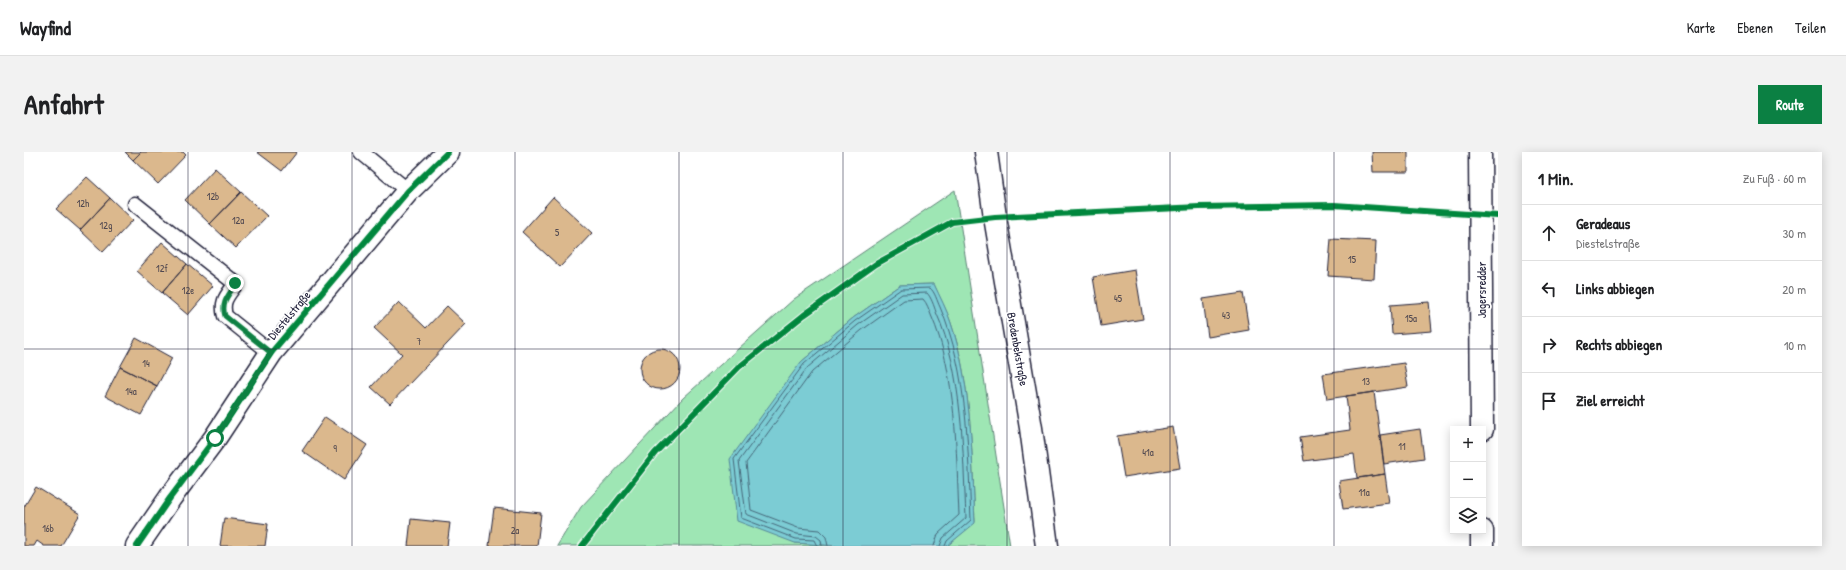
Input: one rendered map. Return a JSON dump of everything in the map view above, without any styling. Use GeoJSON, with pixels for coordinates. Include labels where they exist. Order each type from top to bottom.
{"type":"FeatureCollection","features":[{"type":"Feature","properties":{"kind":"street","name":"Diestelstraße"},"geometry":{"type":"LineString","coordinates":[[137,546],[170,498],[215,438],[271,353],[408,191],[448,152]]}},
{"type":"Feature","properties":{"kind":"street","name":"Bredenbekstraße"},"geometry":{"type":"LineString","coordinates":[[986,152],[995,217],[1032,428],[1047,546]]}},
{"type":"Feature","properties":{"kind":"street","name":"Jagersredder"},"geometry":{"type":"LineString","coordinates":[[1480,152],[1482,426]]}},
{"type":"Feature","properties":{"kind":"street"},"geometry":{"type":"LineString","coordinates":[[1482,534],[1482,546]]}},
{"type":"Feature","properties":{"kind":"lane"},"geometry":{"type":"LineString","coordinates":[[361,152],[408,191]]}},
{"type":"Feature","properties":{"kind":"lane"},"geometry":{"type":"LineString","coordinates":[[135,204],[235,283],[225,300],[223,307],[225,316],[271,353]]}},
{"type":"Feature","properties":{"kind":"green space"},"geometry":{"type":"Polygon","coordinates":[[[955,190],[1010,546],[947,546],[975,522],[973,473],[967,396],[958,346],[951,323],[934,284],[900,285],[853,318],[801,362],[795,543],[838,546],[557,546],[581,507],[683,398],[794,299],[955,190]]]}},
{"type":"Feature","properties":{"kind":"water"},"geometry":{"type":"Polygon","coordinates":[[[934,284],[951,323],[963,372],[972,447],[975,523],[947,546],[838,546],[795,543],[737,521],[730,459],[801,362],[853,318],[900,285],[934,284]]]}},
{"type":"Feature","properties":{"kind":"building"},"geometry":{"type":"Polygon","coordinates":[[[125,152],[141,152],[133,160],[125,152]]]}},
{"type":"Feature","properties":{"kind":"building"},"geometry":{"type":"Polygon","coordinates":[[[141,152],[183,152],[186,155],[158,184],[133,160],[141,152]]]}},
{"type":"Feature","properties":{"kind":"building"},"geometry":{"type":"Polygon","coordinates":[[[257,152],[297,152],[282,171],[257,152]]]}},
{"type":"Feature","properties":{"kind":"building"},"geometry":{"type":"Polygon","coordinates":[[[1372,152],[1408,152],[1408,172],[1373,172],[1372,152]]]}},
{"type":"Feature","properties":{"kind":"building"},"geometry":{"type":"Polygon","coordinates":[[[215,168],[241,192],[210,224],[185,200],[215,168]]]}},
{"type":"Feature","properties":{"kind":"building"},"geometry":{"type":"Polygon","coordinates":[[[87,177],[110,198],[80,230],[56,209],[87,177]]]}},
{"type":"Feature","properties":{"kind":"building"},"geometry":{"type":"Polygon","coordinates":[[[241,192],[267,216],[236,248],[210,224],[241,192]]]}},
{"type":"Feature","properties":{"kind":"building"},"geometry":{"type":"Polygon","coordinates":[[[553,197],[592,233],[560,267],[522,232],[553,197]]]}},
{"type":"Feature","properties":{"kind":"building"},"geometry":{"type":"Polygon","coordinates":[[[110,198],[133,220],[103,252],[80,230],[110,198]]]}},
{"type":"Feature","properties":{"kind":"building"},"geometry":{"type":"Polygon","coordinates":[[[1331,239],[1376,241],[1374,279],[1328,276],[1331,239]]]}},
{"type":"Feature","properties":{"kind":"building"},"geometry":{"type":"Polygon","coordinates":[[[162,242],[187,264],[162,293],[137,271],[162,242]]]}},
{"type":"Feature","properties":{"kind":"building"},"geometry":{"type":"Polygon","coordinates":[[[187,264],[213,286],[188,315],[162,293],[187,264]]]}},
{"type":"Feature","properties":{"kind":"building"},"geometry":{"type":"Polygon","coordinates":[[[1135,270],[1143,319],[1101,326],[1093,277],[1135,270]]]}},
{"type":"Feature","properties":{"kind":"building"},"geometry":{"type":"Polygon","coordinates":[[[1243,293],[1249,330],[1208,337],[1203,299],[1243,293]]]}},
{"type":"Feature","properties":{"kind":"building"},"geometry":{"type":"Polygon","coordinates":[[[399,302],[426,328],[447,306],[466,324],[390,404],[371,387],[402,354],[374,328],[399,302]]]}},
{"type":"Feature","properties":{"kind":"building"},"geometry":{"type":"Polygon","coordinates":[[[1429,302],[1432,331],[1392,334],[1390,305],[1429,302]]]}},
{"type":"Feature","properties":{"kind":"building"},"geometry":{"type":"Polygon","coordinates":[[[136,338],[172,358],[157,386],[120,367],[136,338]]]}},
{"type":"Feature","properties":{"kind":"building"},"geometry":{"type":"Polygon","coordinates":[[[664,349],[671,352],[677,358],[680,369],[679,377],[671,386],[664,389],[656,389],[649,386],[641,377],[640,365],[643,358],[652,350],[664,349]]]}},
{"type":"Feature","properties":{"kind":"building"},"geometry":{"type":"Polygon","coordinates":[[[1404,363],[1408,387],[1327,399],[1323,374],[1404,363]]]}},
{"type":"Feature","properties":{"kind":"building"},"geometry":{"type":"Polygon","coordinates":[[[120,367],[157,386],[141,415],[105,396],[120,367]]]}},
{"type":"Feature","properties":{"kind":"building"},"geometry":{"type":"Polygon","coordinates":[[[1374,392],[1385,474],[1357,478],[1354,454],[1304,461],[1300,437],[1350,430],[1346,396],[1374,392]]]}},
{"type":"Feature","properties":{"kind":"building"},"geometry":{"type":"Polygon","coordinates":[[[325,417],[367,445],[344,480],[302,451],[325,417]]]}},
{"type":"Feature","properties":{"kind":"building"},"geometry":{"type":"Polygon","coordinates":[[[1173,427],[1180,468],[1124,477],[1117,436],[1173,427]]]}},
{"type":"Feature","properties":{"kind":"building"},"geometry":{"type":"Polygon","coordinates":[[[1420,429],[1424,458],[1384,464],[1380,435],[1420,429]]]}},
{"type":"Feature","properties":{"kind":"building"},"geometry":{"type":"Polygon","coordinates":[[[1385,474],[1389,503],[1343,509],[1339,481],[1385,474]]]}},
{"type":"Feature","properties":{"kind":"building"},"geometry":{"type":"Polygon","coordinates":[[[36,487],[80,514],[61,546],[44,546],[37,541],[34,546],[24,546],[24,507],[36,487]]]}},
{"type":"Feature","properties":{"kind":"building"},"geometry":{"type":"Polygon","coordinates":[[[494,508],[541,513],[537,546],[489,546],[494,508]]]}},
{"type":"Feature","properties":{"kind":"building"},"geometry":{"type":"Polygon","coordinates":[[[224,518],[268,524],[265,546],[220,546],[224,518]]]}},
{"type":"Feature","properties":{"kind":"building"},"geometry":{"type":"Polygon","coordinates":[[[411,519],[450,523],[447,546],[408,546],[411,519]]]}},
{"type":"Feature","properties":{"kind":"cycle path"},"geometry":{"type":"LineString","coordinates":[[137,546],[170,498],[215,438],[271,353],[408,191],[448,152]]}},
{"type":"Feature","properties":{"kind":"cycle path"},"geometry":{"type":"LineString","coordinates":[[582,546],[655,453],[739,367],[804,315],[876,264],[952,222],[995,217],[1199,207],[1334,205],[1498,216]]}},
{"type":"Feature","properties":{"kind":"route"},"geometry":{"type":"LineString","coordinates":[[215,438],[271,353],[225,316],[223,307],[225,300],[235,283]]}}]}
